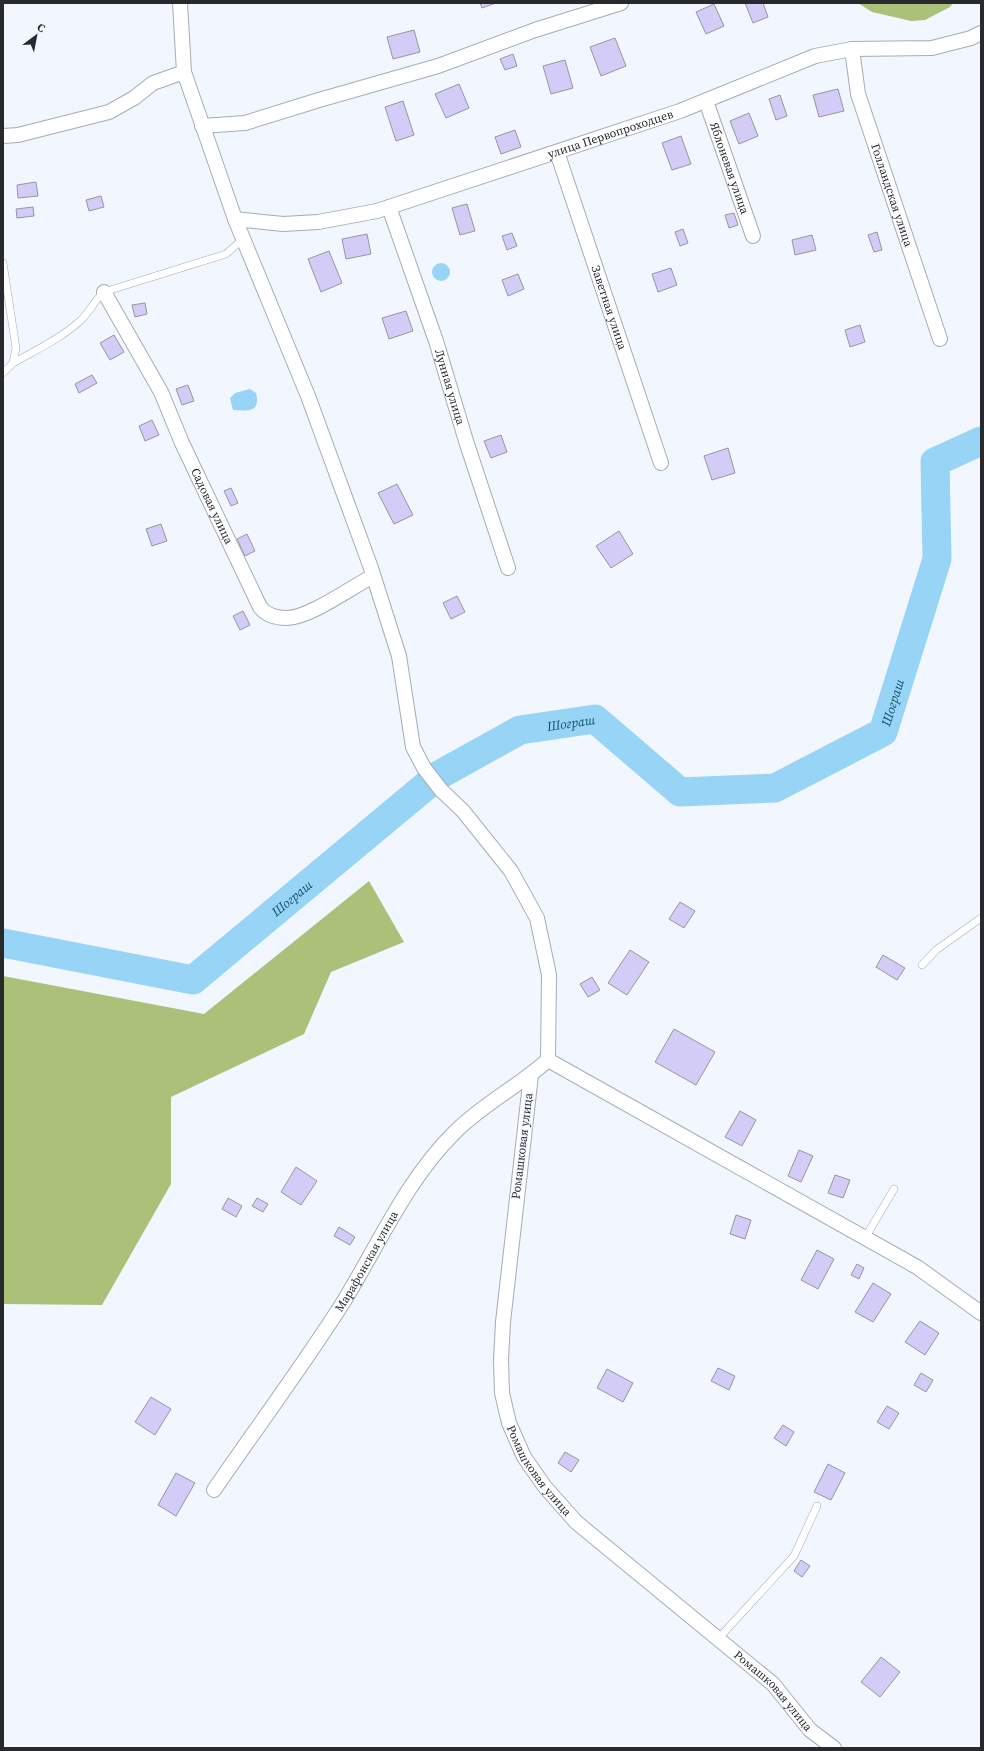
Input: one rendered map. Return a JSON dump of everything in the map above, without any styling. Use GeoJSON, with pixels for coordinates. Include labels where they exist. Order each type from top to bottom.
{"type":"FeatureCollection","features":[{"type":"Feature","properties":{"kind":"street"},"geometry":{"type":"LineString","coordinates":[[180,3],[184,72],[235,219],[308,396],[373,576],[399,656],[413,747],[424,768],[441,790],[463,811],[511,871],[537,918],[549,975],[548,1060],[917,1267],[981,1313]]}},
{"type":"Feature","properties":{"kind":"street"},"geometry":{"type":"LineString","coordinates":[[202,126],[245,123],[438,66],[535,30],[621,3]]}},
{"type":"Feature","properties":{"kind":"street","name":"улица Первопроходцев"},"geometry":{"type":"LineString","coordinates":[[235,219],[283,224],[318,222],[389,207],[680,111],[815,56],[852,49],[932,48],[971,38],[981,33]]}},
{"type":"Feature","properties":{"kind":"street","name":"Голландская улица"},"geometry":{"type":"LineString","coordinates":[[852,49],[858,94],[940,339]]}},
{"type":"Feature","properties":{"kind":"street"},"geometry":{"type":"LineString","coordinates":[[3,136],[18,136],[109,112],[134,98],[153,83],[184,72]]}},
{"type":"Feature","properties":{"kind":"street","name":"Яблоневая улица"},"geometry":{"type":"LineString","coordinates":[[706,101],[753,236]]}},
{"type":"Feature","properties":{"kind":"street","name":"Заветная улица"},"geometry":{"type":"LineString","coordinates":[[557,152],[661,463]]}},
{"type":"Feature","properties":{"kind":"street","name":"Лунная улица"},"geometry":{"type":"LineString","coordinates":[[389,207],[436,341],[466,441],[508,568]]}},
{"type":"Feature","properties":{"kind":"street","name":"Садовая улица"},"geometry":{"type":"LineString","coordinates":[[104,292],[161,392],[182,443],[256,600],[266,614],[287,618],[313,610],[373,576]]}},
{"type":"Feature","properties":{"kind":"street","name":"Марафонская улица"},"geometry":{"type":"LineString","coordinates":[[214,1490],[309,1355],[357,1279],[421,1171],[455,1132],[483,1107],[531,1075],[548,1060]]}},
{"type":"Feature","properties":{"kind":"street","name":"Ромашковая улица"},"geometry":{"type":"LineString","coordinates":[[531,1075],[527,1099],[503,1322],[501,1360],[502,1393],[509,1423],[524,1456],[545,1487],[576,1522],[773,1684],[810,1730],[834,1748]]}},
{"type":"Feature","properties":{"kind":"lane"},"geometry":{"type":"LineString","coordinates":[[3,373],[13,363],[54,340],[81,320],[94,301],[104,292],[226,254],[243,239]]}},
{"type":"Feature","properties":{"kind":"lane"},"geometry":{"type":"LineString","coordinates":[[3,263],[16,348],[13,363]]}},
{"type":"Feature","properties":{"kind":"lane"},"geometry":{"type":"LineString","coordinates":[[922,965],[936,950],[981,918]]}},
{"type":"Feature","properties":{"kind":"lane"},"geometry":{"type":"LineString","coordinates":[[866,1238],[894,1188]]}},
{"type":"Feature","properties":{"kind":"lane"},"geometry":{"type":"LineString","coordinates":[[718,1638],[794,1556],[817,1506]]}},
{"type":"Feature","properties":{"kind":"green space"},"geometry":{"type":"Polygon","coordinates":[[[858,3],[953,3],[950,7],[925,20],[911,21],[872,12],[858,3]]]}},
{"type":"Feature","properties":{"kind":"green space"},"geometry":{"type":"Polygon","coordinates":[[[369,881],[404,942],[331,972],[304,1034],[171,1097],[171,1184],[102,1305],[3,1304],[3,976],[204,1014],[369,881]]]}},
{"type":"Feature","properties":{"kind":"water"},"geometry":{"type":"Polygon","coordinates":[[[441,263],[447,266],[450,272],[447,278],[441,281],[435,278],[432,272],[435,266],[441,263]]]}},
{"type":"Feature","properties":{"kind":"water"},"geometry":{"type":"Polygon","coordinates":[[[250,389],[256,393],[257,404],[255,407],[248,410],[233,410],[230,398],[235,393],[250,389]]]}},
{"type":"Feature","properties":{"kind":"building"},"geometry":{"type":"Polygon","coordinates":[[[480,3],[496,3],[482,8],[480,3]]]}},
{"type":"Feature","properties":{"kind":"building"},"geometry":{"type":"Polygon","coordinates":[[[745,3],[763,3],[768,17],[753,23],[745,3]]]}},
{"type":"Feature","properties":{"kind":"building"},"geometry":{"type":"Polygon","coordinates":[[[714,4],[724,26],[706,34],[696,12],[714,4]]]}},
{"type":"Feature","properties":{"kind":"building"},"geometry":{"type":"Polygon","coordinates":[[[414,30],[420,52],[393,59],[387,37],[414,30]]]}},
{"type":"Feature","properties":{"kind":"building"},"geometry":{"type":"Polygon","coordinates":[[[615,38],[626,66],[601,76],[590,47],[615,38]]]}},
{"type":"Feature","properties":{"kind":"building"},"geometry":{"type":"Polygon","coordinates":[[[513,54],[517,66],[505,70],[500,59],[513,54]]]}},
{"type":"Feature","properties":{"kind":"building"},"geometry":{"type":"Polygon","coordinates":[[[565,60],[573,88],[551,94],[543,66],[565,60]]]}},
{"type":"Feature","properties":{"kind":"building"},"geometry":{"type":"Polygon","coordinates":[[[459,84],[469,108],[446,118],[435,94],[459,84]]]}},
{"type":"Feature","properties":{"kind":"building"},"geometry":{"type":"Polygon","coordinates":[[[838,89],[844,111],[819,117],[813,95],[838,89]]]}},
{"type":"Feature","properties":{"kind":"building"},"geometry":{"type":"Polygon","coordinates":[[[780,95],[787,116],[776,120],[769,99],[780,95]]]}},
{"type":"Feature","properties":{"kind":"building"},"geometry":{"type":"Polygon","coordinates":[[[403,101],[414,135],[396,141],[385,107],[403,101]]]}},
{"type":"Feature","properties":{"kind":"building"},"geometry":{"type":"Polygon","coordinates":[[[749,113],[758,136],[739,144],[730,121],[749,113]]]}},
{"type":"Feature","properties":{"kind":"building"},"geometry":{"type":"Polygon","coordinates":[[[515,130],[521,147],[501,154],[495,137],[515,130]]]}},
{"type":"Feature","properties":{"kind":"building"},"geometry":{"type":"Polygon","coordinates":[[[681,136],[691,164],[672,170],[662,143],[681,136]]]}},
{"type":"Feature","properties":{"kind":"building"},"geometry":{"type":"Polygon","coordinates":[[[36,182],[38,196],[18,198],[17,185],[36,182]]]}},
{"type":"Feature","properties":{"kind":"building"},"geometry":{"type":"Polygon","coordinates":[[[101,196],[104,207],[89,211],[86,200],[101,196]]]}},
{"type":"Feature","properties":{"kind":"building"},"geometry":{"type":"Polygon","coordinates":[[[467,204],[475,231],[460,235],[452,208],[467,204]]]}},
{"type":"Feature","properties":{"kind":"building"},"geometry":{"type":"Polygon","coordinates":[[[33,207],[34,216],[17,218],[16,209],[33,207]]]}},
{"type":"Feature","properties":{"kind":"building"},"geometry":{"type":"Polygon","coordinates":[[[734,213],[738,225],[729,228],[725,215],[734,213]]]}},
{"type":"Feature","properties":{"kind":"building"},"geometry":{"type":"Polygon","coordinates":[[[683,229],[688,243],[680,246],[675,232],[683,229]]]}},
{"type":"Feature","properties":{"kind":"building"},"geometry":{"type":"Polygon","coordinates":[[[877,232],[882,250],[874,252],[868,235],[877,232]]]}},
{"type":"Feature","properties":{"kind":"building"},"geometry":{"type":"Polygon","coordinates":[[[512,233],[517,246],[507,250],[502,236],[512,233]]]}},
{"type":"Feature","properties":{"kind":"building"},"geometry":{"type":"Polygon","coordinates":[[[367,234],[371,254],[346,259],[342,239],[367,234]]]}},
{"type":"Feature","properties":{"kind":"building"},"geometry":{"type":"Polygon","coordinates":[[[812,235],[816,250],[795,255],[792,240],[812,235]]]}},
{"type":"Feature","properties":{"kind":"building"},"geometry":{"type":"Polygon","coordinates":[[[329,251],[342,283],[321,292],[308,259],[329,251]]]}},
{"type":"Feature","properties":{"kind":"building"},"geometry":{"type":"Polygon","coordinates":[[[671,268],[677,285],[658,292],[652,274],[671,268]]]}},
{"type":"Feature","properties":{"kind":"building"},"geometry":{"type":"Polygon","coordinates":[[[518,274],[524,289],[508,296],[502,280],[518,274]]]}},
{"type":"Feature","properties":{"kind":"building"},"geometry":{"type":"Polygon","coordinates":[[[145,303],[147,314],[135,317],[132,305],[145,303]]]}},
{"type":"Feature","properties":{"kind":"building"},"geometry":{"type":"Polygon","coordinates":[[[406,311],[413,331],[389,339],[382,318],[406,311]]]}},
{"type":"Feature","properties":{"kind":"building"},"geometry":{"type":"Polygon","coordinates":[[[860,325],[865,342],[850,347],[845,330],[860,325]]]}},
{"type":"Feature","properties":{"kind":"building"},"geometry":{"type":"Polygon","coordinates":[[[114,335],[124,352],[110,360],[100,343],[114,335]]]}},
{"type":"Feature","properties":{"kind":"building"},"geometry":{"type":"Polygon","coordinates":[[[92,375],[97,383],[79,393],[75,384],[92,375]]]}},
{"type":"Feature","properties":{"kind":"building"},"geometry":{"type":"Polygon","coordinates":[[[188,385],[194,401],[182,405],[176,389],[188,385]]]}},
{"type":"Feature","properties":{"kind":"building"},"geometry":{"type":"Polygon","coordinates":[[[152,420],[159,435],[145,441],[139,426],[152,420]]]}},
{"type":"Feature","properties":{"kind":"building"},"geometry":{"type":"Polygon","coordinates":[[[501,435],[507,452],[491,458],[484,441],[501,435]]]}},
{"type":"Feature","properties":{"kind":"building"},"geometry":{"type":"Polygon","coordinates":[[[728,448],[735,473],[712,480],[704,456],[728,448]]]}},
{"type":"Feature","properties":{"kind":"building"},"geometry":{"type":"Polygon","coordinates":[[[397,484],[413,515],[394,524],[378,493],[397,484]]]}},
{"type":"Feature","properties":{"kind":"building"},"geometry":{"type":"Polygon","coordinates":[[[231,488],[238,503],[231,506],[224,491],[231,488]]]}},
{"type":"Feature","properties":{"kind":"building"},"geometry":{"type":"Polygon","coordinates":[[[161,524],[167,541],[152,546],[146,529],[161,524]]]}},
{"type":"Feature","properties":{"kind":"building"},"geometry":{"type":"Polygon","coordinates":[[[619,531],[633,554],[611,568],[596,546],[619,531]]]}},
{"type":"Feature","properties":{"kind":"building"},"geometry":{"type":"Polygon","coordinates":[[[247,534],[255,551],[245,556],[237,539],[247,534]]]}},
{"type":"Feature","properties":{"kind":"building"},"geometry":{"type":"Polygon","coordinates":[[[457,596],[465,612],[451,619],[443,603],[457,596]]]}},
{"type":"Feature","properties":{"kind":"building"},"geometry":{"type":"Polygon","coordinates":[[[243,611],[250,625],[240,630],[233,616],[243,611]]]}},
{"type":"Feature","properties":{"kind":"building"},"geometry":{"type":"Polygon","coordinates":[[[680,902],[695,911],[684,928],[669,919],[680,902]]]}},
{"type":"Feature","properties":{"kind":"building"},"geometry":{"type":"Polygon","coordinates":[[[630,950],[649,962],[627,995],[608,983],[630,950]]]}},
{"type":"Feature","properties":{"kind":"building"},"geometry":{"type":"Polygon","coordinates":[[[883,955],[905,968],[897,980],[876,967],[883,955]]]}},
{"type":"Feature","properties":{"kind":"building"},"geometry":{"type":"Polygon","coordinates":[[[592,977],[600,990],[588,997],[580,984],[592,977]]]}},
{"type":"Feature","properties":{"kind":"building"},"geometry":{"type":"Polygon","coordinates":[[[674,1029],[715,1052],[696,1085],[655,1062],[674,1029]]]}},
{"type":"Feature","properties":{"kind":"building"},"geometry":{"type":"Polygon","coordinates":[[[740,1111],[756,1120],[742,1146],[725,1137],[740,1111]]]}},
{"type":"Feature","properties":{"kind":"building"},"geometry":{"type":"Polygon","coordinates":[[[799,1150],[813,1156],[801,1182],[788,1176],[799,1150]]]}},
{"type":"Feature","properties":{"kind":"building"},"geometry":{"type":"Polygon","coordinates":[[[296,1167],[317,1181],[301,1205],[281,1192],[296,1167]]]}},
{"type":"Feature","properties":{"kind":"building"},"geometry":{"type":"Polygon","coordinates":[[[835,1175],[850,1180],[843,1198],[828,1193],[835,1175]]]}},
{"type":"Feature","properties":{"kind":"building"},"geometry":{"type":"Polygon","coordinates":[[[228,1198],[242,1206],[236,1217],[222,1209],[228,1198]]]}},
{"type":"Feature","properties":{"kind":"building"},"geometry":{"type":"Polygon","coordinates":[[[257,1198],[268,1204],[263,1212],[252,1206],[257,1198]]]}},
{"type":"Feature","properties":{"kind":"building"},"geometry":{"type":"Polygon","coordinates":[[[736,1215],[751,1220],[745,1239],[730,1234],[736,1215]]]}},
{"type":"Feature","properties":{"kind":"building"},"geometry":{"type":"Polygon","coordinates":[[[339,1227],[355,1237],[350,1245],[334,1236],[339,1227]]]}},
{"type":"Feature","properties":{"kind":"building"},"geometry":{"type":"Polygon","coordinates":[[[817,1250],[834,1259],[818,1289],[801,1280],[817,1250]]]}},
{"type":"Feature","properties":{"kind":"building"},"geometry":{"type":"Polygon","coordinates":[[[857,1264],[864,1268],[859,1279],[851,1275],[857,1264]]]}},
{"type":"Feature","properties":{"kind":"building"},"geometry":{"type":"Polygon","coordinates":[[[873,1283],[891,1294],[873,1322],[855,1312],[873,1283]]]}},
{"type":"Feature","properties":{"kind":"building"},"geometry":{"type":"Polygon","coordinates":[[[920,1321],[939,1333],[925,1355],[905,1342],[920,1321]]]}},
{"type":"Feature","properties":{"kind":"building"},"geometry":{"type":"Polygon","coordinates":[[[718,1368],[735,1376],[729,1390],[711,1381],[718,1368]]]}},
{"type":"Feature","properties":{"kind":"building"},"geometry":{"type":"Polygon","coordinates":[[[607,1369],[633,1383],[623,1402],[597,1388],[607,1369]]]}},
{"type":"Feature","properties":{"kind":"building"},"geometry":{"type":"Polygon","coordinates":[[[921,1373],[933,1380],[926,1392],[914,1385],[921,1373]]]}},
{"type":"Feature","properties":{"kind":"building"},"geometry":{"type":"Polygon","coordinates":[[[151,1397],[171,1409],[155,1435],[135,1422],[151,1397]]]}},
{"type":"Feature","properties":{"kind":"building"},"geometry":{"type":"Polygon","coordinates":[[[887,1406],[899,1413],[889,1429],[877,1422],[887,1406]]]}},
{"type":"Feature","properties":{"kind":"building"},"geometry":{"type":"Polygon","coordinates":[[[783,1425],[794,1432],[786,1446],[774,1438],[783,1425]]]}},
{"type":"Feature","properties":{"kind":"building"},"geometry":{"type":"Polygon","coordinates":[[[565,1452],[579,1460],[571,1472],[558,1463],[565,1452]]]}},
{"type":"Feature","properties":{"kind":"building"},"geometry":{"type":"Polygon","coordinates":[[[828,1464],[845,1473],[831,1500],[814,1492],[828,1464]]]}},
{"type":"Feature","properties":{"kind":"building"},"geometry":{"type":"Polygon","coordinates":[[[176,1473],[195,1483],[176,1516],[158,1505],[176,1473]]]}},
{"type":"Feature","properties":{"kind":"building"},"geometry":{"type":"Polygon","coordinates":[[[801,1560],[810,1566],[802,1577],[794,1571],[801,1560]]]}},
{"type":"Feature","properties":{"kind":"building"},"geometry":{"type":"Polygon","coordinates":[[[881,1657],[900,1672],[880,1697],[861,1682],[881,1657]]]}},
{"type":"Feature","properties":{"kind":"waterway","name":"Шограш"},"geometry":{"type":"LineString","coordinates":[[3,943],[193,980],[439,775],[520,730],[595,719],[680,792],[775,788],[883,732],[937,559],[935,462],[981,441]]}}]}
